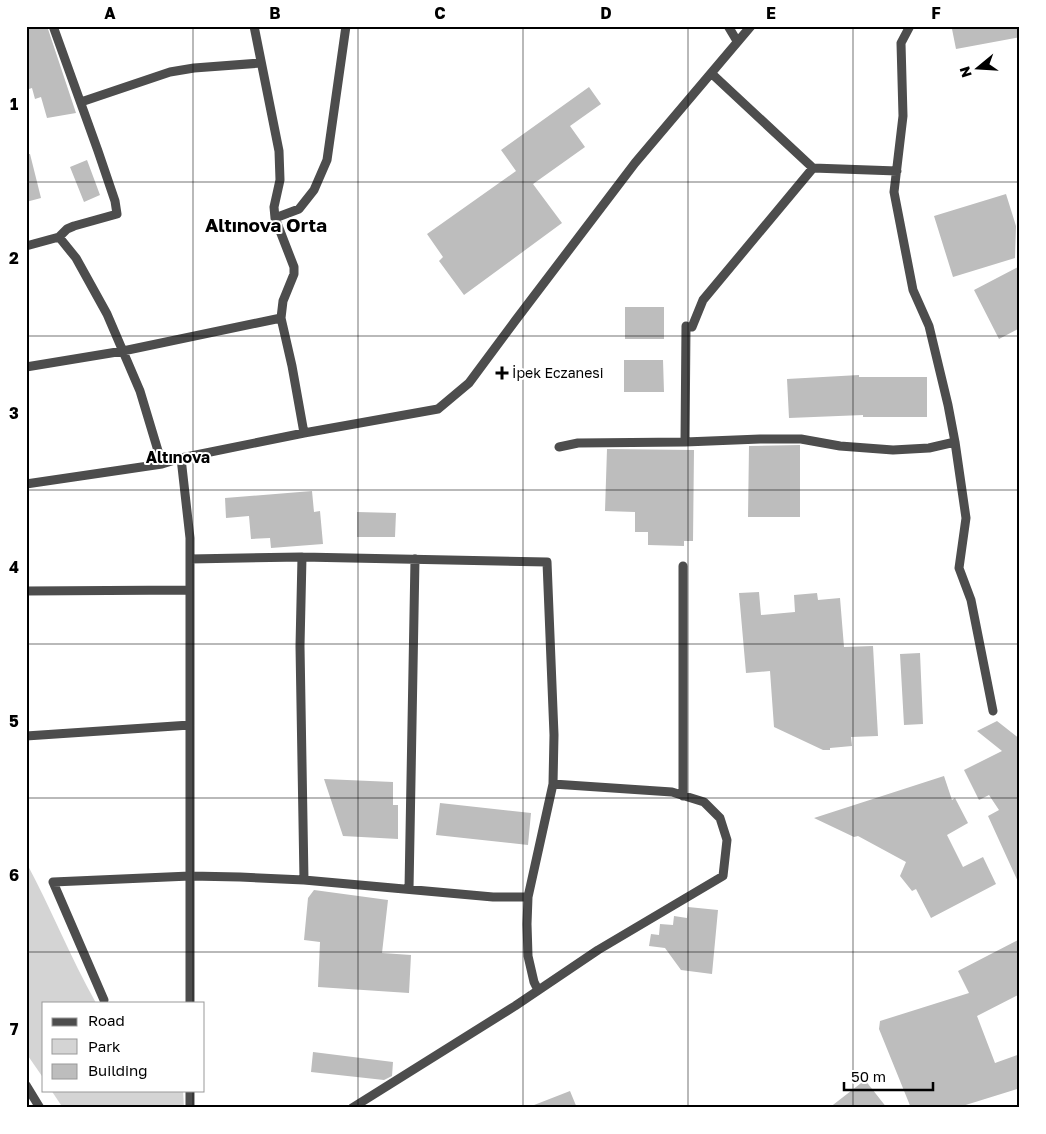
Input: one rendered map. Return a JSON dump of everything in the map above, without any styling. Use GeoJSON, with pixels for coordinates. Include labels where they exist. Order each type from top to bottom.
{"type":"FeatureCollection","features":[{"type":"Feature","properties":{"kind":"street"},"geometry":{"type":"LineString","coordinates":[[26,246],[58,237],[74,226],[117,214],[115,201],[53,26]]}},
{"type":"Feature","properties":{"kind":"street"},"geometry":{"type":"LineString","coordinates":[[254,26],[279,151],[280,180],[274,207],[275,218],[294,267],[294,274],[283,301],[282,318],[304,433]]}},
{"type":"Feature","properties":{"kind":"street"},"geometry":{"type":"LineString","coordinates":[[275,218],[299,209],[314,190],[328,160],[346,26]]}},
{"type":"Feature","properties":{"kind":"street"},"geometry":{"type":"LineString","coordinates":[[728,26],[737,42]]}},
{"type":"Feature","properties":{"kind":"street"},"geometry":{"type":"LineString","coordinates":[[26,484],[162,464],[181,458],[304,433],[438,409],[470,383],[635,163],[751,26]]}},
{"type":"Feature","properties":{"kind":"street"},"geometry":{"type":"LineString","coordinates":[[910,26],[901,43],[903,116],[894,192],[913,290],[929,326],[956,442],[966,518],[959,568],[971,600],[993,712]]}},
{"type":"Feature","properties":{"kind":"street"},"geometry":{"type":"LineString","coordinates":[[81,102],[170,72],[194,68],[261,63]]}},
{"type":"Feature","properties":{"kind":"street"},"geometry":{"type":"LineString","coordinates":[[711,72],[813,168],[897,171]]}},
{"type":"Feature","properties":{"kind":"street"},"geometry":{"type":"LineString","coordinates":[[685,442],[689,327],[703,300],[813,168]]}},
{"type":"Feature","properties":{"kind":"street"},"geometry":{"type":"LineString","coordinates":[[58,237],[76,258],[107,314],[140,391],[162,464]]}},
{"type":"Feature","properties":{"kind":"street"},"geometry":{"type":"LineString","coordinates":[[26,367],[123,351],[282,318]]}},
{"type":"Feature","properties":{"kind":"street"},"geometry":{"type":"LineString","coordinates":[[558,447],[578,443],[801,439],[840,446],[893,450],[929,448],[956,442]]}},
{"type":"Feature","properties":{"kind":"street"},"geometry":{"type":"LineString","coordinates":[[181,458],[190,538],[190,1002]]}},
{"type":"Feature","properties":{"kind":"street"},"geometry":{"type":"LineString","coordinates":[[190,559],[302,558],[547,562],[554,735],[553,784],[528,897],[527,924],[528,956],[534,982],[538,990]]}},
{"type":"Feature","properties":{"kind":"street"},"geometry":{"type":"LineString","coordinates":[[302,558],[300,646],[304,880]]}},
{"type":"Feature","properties":{"kind":"street"},"geometry":{"type":"LineString","coordinates":[[409,890],[416,560]]}},
{"type":"Feature","properties":{"kind":"street"},"geometry":{"type":"LineString","coordinates":[[683,566],[683,796]]}},
{"type":"Feature","properties":{"kind":"street"},"geometry":{"type":"LineString","coordinates":[[26,592],[190,590]]}},
{"type":"Feature","properties":{"kind":"street"},"geometry":{"type":"LineString","coordinates":[[26,736],[190,725]]}},
{"type":"Feature","properties":{"kind":"street"},"geometry":{"type":"LineString","coordinates":[[352,1108],[516,1006],[598,950],[723,876],[727,840],[720,818],[704,802],[672,792],[553,784]]}},
{"type":"Feature","properties":{"kind":"street"},"geometry":{"type":"LineString","coordinates":[[104,1000],[53,882],[190,876],[304,880],[493,897],[528,897]]}},
{"type":"Feature","properties":{"kind":"street"},"geometry":{"type":"LineString","coordinates":[[26,1085],[39,1107]]}},
{"type":"Feature","properties":{"kind":"street"},"geometry":{"type":"LineString","coordinates":[[190,1092],[190,1108]]}},
{"type":"Feature","properties":{"kind":"green space"},"geometry":{"type":"Polygon","coordinates":[[[26,862],[95,1002],[42,1002],[42,1076],[26,1053],[26,862]]]}},
{"type":"Feature","properties":{"kind":"green space"},"geometry":{"type":"Polygon","coordinates":[[[52,1092],[183,1092],[184,1108],[63,1108],[52,1092]]]}},
{"type":"Feature","properties":{"kind":"building"},"geometry":{"type":"Polygon","coordinates":[[[26,26],[47,26],[76,113],[47,118],[41,97],[35,99],[32,88],[26,90],[26,26]]]}},
{"type":"Feature","properties":{"kind":"building"},"geometry":{"type":"Polygon","coordinates":[[[964,26],[1020,26],[1020,37],[956,49],[952,29],[964,26]]]}},
{"type":"Feature","properties":{"kind":"building"},"geometry":{"type":"Polygon","coordinates":[[[589,87],[601,104],[570,126],[585,147],[533,184],[562,223],[464,295],[439,261],[443,257],[427,234],[516,171],[501,150],[589,87]]]}},
{"type":"Feature","properties":{"kind":"building"},"geometry":{"type":"Polygon","coordinates":[[[26,154],[30,154],[41,198],[26,202],[26,154]]]}},
{"type":"Feature","properties":{"kind":"building"},"geometry":{"type":"Polygon","coordinates":[[[87,160],[100,195],[84,202],[70,167],[87,160]]]}},
{"type":"Feature","properties":{"kind":"building"},"geometry":{"type":"Polygon","coordinates":[[[1006,194],[1016,226],[1015,258],[953,277],[934,216],[1006,194]]]}},
{"type":"Feature","properties":{"kind":"building"},"geometry":{"type":"Polygon","coordinates":[[[1020,266],[1020,328],[999,339],[974,290],[1020,266]]]}},
{"type":"Feature","properties":{"kind":"building"},"geometry":{"type":"Polygon","coordinates":[[[625,307],[664,307],[664,339],[625,339],[625,307]]]}},
{"type":"Feature","properties":{"kind":"building"},"geometry":{"type":"Polygon","coordinates":[[[624,360],[663,360],[664,392],[624,392],[624,360]]]}},
{"type":"Feature","properties":{"kind":"building"},"geometry":{"type":"Polygon","coordinates":[[[859,375],[859,377],[927,377],[927,417],[863,417],[863,415],[789,418],[787,379],[859,375]]]}},
{"type":"Feature","properties":{"kind":"building"},"geometry":{"type":"Polygon","coordinates":[[[800,445],[800,517],[748,517],[749,446],[800,445]]]}},
{"type":"Feature","properties":{"kind":"building"},"geometry":{"type":"Polygon","coordinates":[[[607,449],[694,450],[693,541],[684,541],[684,546],[648,545],[648,532],[635,532],[635,512],[605,511],[607,449]]]}},
{"type":"Feature","properties":{"kind":"building"},"geometry":{"type":"Polygon","coordinates":[[[312,491],[314,512],[320,511],[323,544],[271,548],[270,538],[251,539],[249,516],[226,518],[225,498],[312,491]]]}},
{"type":"Feature","properties":{"kind":"building"},"geometry":{"type":"Polygon","coordinates":[[[357,512],[396,513],[395,537],[357,537],[357,512]]]}},
{"type":"Feature","properties":{"kind":"building"},"geometry":{"type":"Polygon","coordinates":[[[759,592],[761,615],[795,612],[794,595],[817,593],[818,600],[840,598],[844,647],[873,646],[878,736],[851,737],[852,746],[823,750],[774,727],[770,671],[746,673],[739,593],[759,592]]]}},
{"type":"Feature","properties":{"kind":"building"},"geometry":{"type":"Polygon","coordinates":[[[920,653],[923,724],[904,725],[900,654],[920,653]]]}},
{"type":"Feature","properties":{"kind":"building"},"geometry":{"type":"Polygon","coordinates":[[[997,721],[1020,739],[1020,886],[988,816],[999,810],[989,795],[979,800],[964,770],[1002,751],[977,731],[997,721]]]}},
{"type":"Feature","properties":{"kind":"building"},"geometry":{"type":"Polygon","coordinates":[[[944,776],[952,800],[955,798],[968,823],[947,835],[963,867],[983,857],[996,884],[931,918],[916,889],[912,891],[900,876],[906,862],[858,836],[854,837],[814,818],[944,776]]]}},
{"type":"Feature","properties":{"kind":"building"},"geometry":{"type":"Polygon","coordinates":[[[324,779],[393,782],[393,805],[398,805],[398,839],[343,836],[324,779]]]}},
{"type":"Feature","properties":{"kind":"building"},"geometry":{"type":"Polygon","coordinates":[[[440,803],[531,813],[528,845],[436,835],[440,803]]]}},
{"type":"Feature","properties":{"kind":"building"},"geometry":{"type":"Polygon","coordinates":[[[314,890],[388,900],[382,953],[411,955],[409,993],[318,987],[320,942],[304,940],[308,898],[314,890]]]}},
{"type":"Feature","properties":{"kind":"building"},"geometry":{"type":"Polygon","coordinates":[[[688,907],[718,910],[712,974],[681,970],[665,948],[649,946],[651,934],[659,935],[660,924],[673,925],[674,916],[687,918],[688,907]]]}},
{"type":"Feature","properties":{"kind":"building"},"geometry":{"type":"Polygon","coordinates":[[[1020,939],[1020,994],[977,1016],[995,1063],[1020,1054],[1020,1088],[956,1108],[911,1108],[879,1029],[880,1021],[969,993],[958,971],[1020,939]]]}},
{"type":"Feature","properties":{"kind":"building"},"geometry":{"type":"Polygon","coordinates":[[[313,1052],[393,1062],[392,1076],[384,1080],[311,1072],[313,1052]]]}},
{"type":"Feature","properties":{"kind":"building"},"geometry":{"type":"Polygon","coordinates":[[[865,1080],[887,1108],[829,1108],[865,1080]]]}},
{"type":"Feature","properties":{"kind":"building"},"geometry":{"type":"Polygon","coordinates":[[[570,1091],[577,1108],[529,1108],[529,1107],[570,1091]]]}},
{"type":"Feature","properties":{"kind":"place","name":"İpek Eczanesi"},"geometry":{"type":"Point","coordinates":[502,373]}},
{"type":"Feature","properties":{"kind":"district","name":"Altınova Orta"},"geometry":{"type":"Point","coordinates":[266,225]}},
{"type":"Feature","properties":{"kind":"district","name":"Altınova"},"geometry":{"type":"Point","coordinates":[178,457]}}]}
